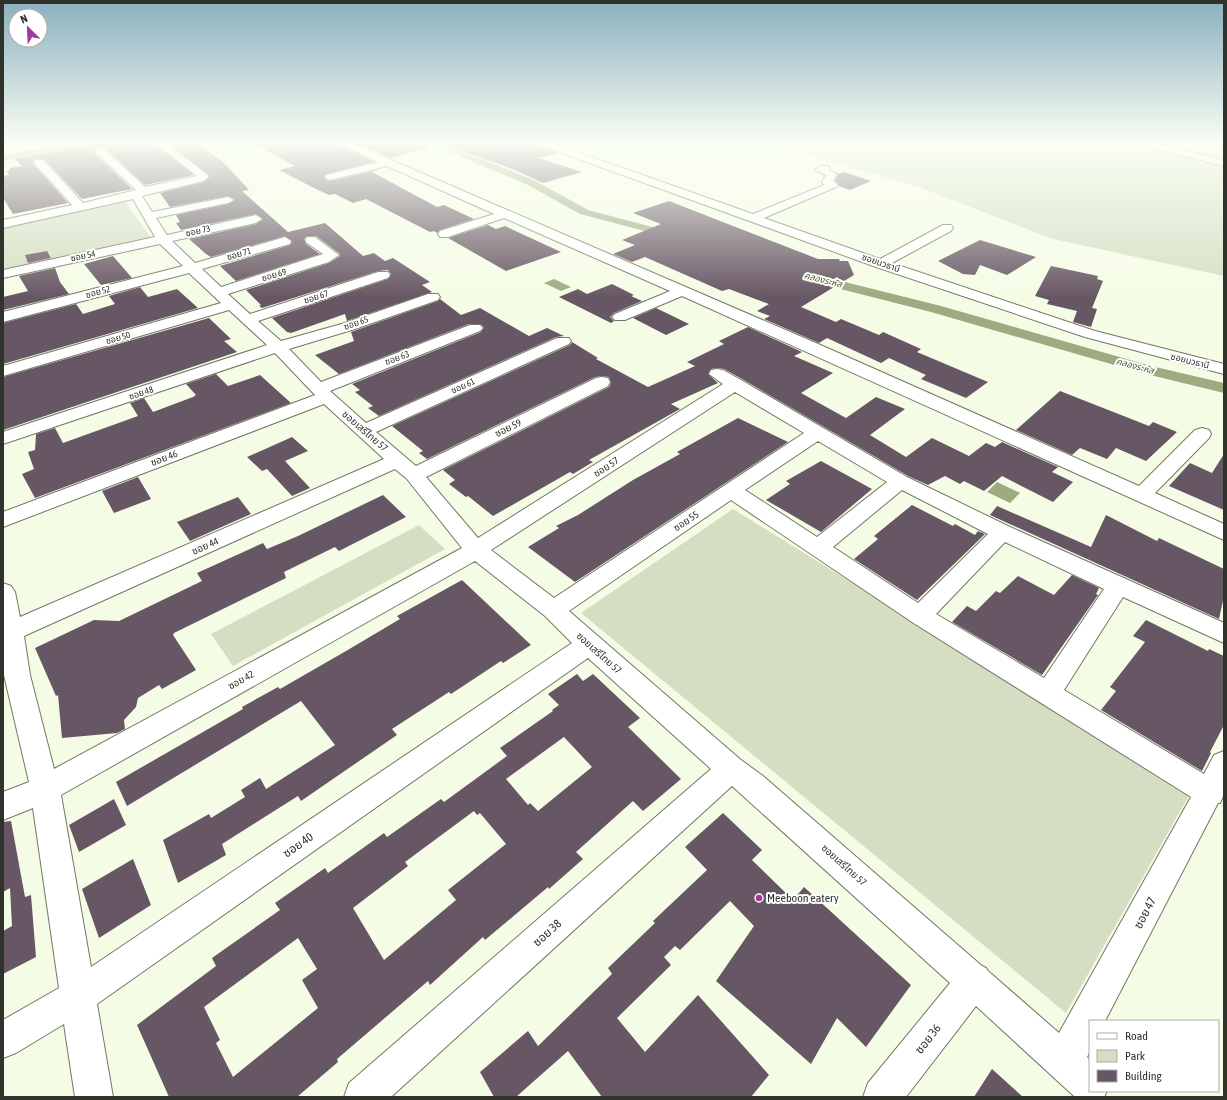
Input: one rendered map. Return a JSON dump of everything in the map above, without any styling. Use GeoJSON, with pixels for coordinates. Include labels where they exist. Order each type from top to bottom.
{"type":"FeatureCollection","features":[{"type":"Feature","properties":{"kind":"street"},"geometry":{"type":"LineString","coordinates":[[68,194],[80,207]]}},
{"type":"Feature","properties":{"kind":"street"},"geometry":{"type":"LineString","coordinates":[[4,221],[80,207],[134,194]]}},
{"type":"Feature","properties":{"kind":"street","name":"ซอยเสรีไทย 57"},"geometry":{"type":"LineString","coordinates":[[141,194],[150,216],[164,239],[192,268],[278,347],[363,431],[406,467],[476,550],[553,610],[589,644],[731,769],[753,785],[974,980],[1089,1084]]}},
{"type":"Feature","properties":{"kind":"street"},"geometry":{"type":"LineString","coordinates":[[457,194],[1007,433],[1224,533]]}},
{"type":"Feature","properties":{"kind":"street","name":"ซอยนวธานี"},"geometry":{"type":"LineString","coordinates":[[687,194],[881,264],[1090,334],[1224,369]]}},
{"type":"Feature","properties":{"kind":"street"},"geometry":{"type":"LineString","coordinates":[[754,218],[810,194]]}},
{"type":"Feature","properties":{"kind":"street"},"geometry":{"type":"LineString","coordinates":[[150,216],[228,200]]}},
{"type":"Feature","properties":{"kind":"street"},"geometry":{"type":"LineString","coordinates":[[444,234],[503,215]]}},
{"type":"Feature","properties":{"kind":"street","name":"ซอย 73"},"geometry":{"type":"LineString","coordinates":[[164,239],[256,218]]}},
{"type":"Feature","properties":{"kind":"street"},"geometry":{"type":"LineString","coordinates":[[881,264],[948,228]]}},
{"type":"Feature","properties":{"kind":"street","name":"ซอย 54"},"geometry":{"type":"LineString","coordinates":[[3,274],[164,239]]}},
{"type":"Feature","properties":{"kind":"street","name":"ซอย 69"},"geometry":{"type":"LineString","coordinates":[[234,305],[329,258],[332,255],[311,240]]}},
{"type":"Feature","properties":{"kind":"street","name":"ซอย 71"},"geometry":{"type":"LineString","coordinates":[[192,268],[285,241]]}},
{"type":"Feature","properties":{"kind":"street","name":"ซอย 52"},"geometry":{"type":"LineString","coordinates":[[3,317],[192,268]]}},
{"type":"Feature","properties":{"kind":"street","name":"ซอย 67"},"geometry":{"type":"LineString","coordinates":[[234,305],[383,275]]}},
{"type":"Feature","properties":{"kind":"street"},"geometry":{"type":"LineString","coordinates":[[620,317],[682,291]]}},
{"type":"Feature","properties":{"kind":"street","name":"ซอย 65"},"geometry":{"type":"LineString","coordinates":[[278,347],[350,326],[433,296]]}},
{"type":"Feature","properties":{"kind":"street","name":"ซอย 50"},"geometry":{"type":"LineString","coordinates":[[3,371],[234,305]]}},
{"type":"Feature","properties":{"kind":"street","name":"ซอย 63"},"geometry":{"type":"LineString","coordinates":[[323,393],[475,328]]}},
{"type":"Feature","properties":{"kind":"street","name":"ซอย 61"},"geometry":{"type":"LineString","coordinates":[[363,431],[563,341]]}},
{"type":"Feature","properties":{"kind":"street","name":"ซอย 48"},"geometry":{"type":"LineString","coordinates":[[3,438],[278,347]]}},
{"type":"Feature","properties":{"kind":"street"},"geometry":{"type":"LineString","coordinates":[[717,374],[900,481],[1002,532],[1224,634]]}},
{"type":"Feature","properties":{"kind":"street","name":"ซอย 59"},"geometry":{"type":"LineString","coordinates":[[406,467],[602,382]]}},
{"type":"Feature","properties":{"kind":"street","name":"ซอย 57"},"geometry":{"type":"LineString","coordinates":[[476,550],[735,384]]}},
{"type":"Feature","properties":{"kind":"street","name":"ซอย 46"},"geometry":{"type":"LineString","coordinates":[[3,520],[323,393]]}},
{"type":"Feature","properties":{"kind":"street","name":"ซอย 55"},"geometry":{"type":"LineString","coordinates":[[553,610],[818,432]]}},
{"type":"Feature","properties":{"kind":"street"},"geometry":{"type":"LineString","coordinates":[[1142,495],[1202,434]]}},
{"type":"Feature","properties":{"kind":"street","name":"ซอย 44"},"geometry":{"type":"LineString","coordinates":[[11,631],[406,467]]}},
{"type":"Feature","properties":{"kind":"street"},"geometry":{"type":"LineString","coordinates":[[819,547],[900,481]]}},
{"type":"Feature","properties":{"kind":"street"},"geometry":{"type":"LineString","coordinates":[[731,490],[819,547],[920,616],[1210,793]]}},
{"type":"Feature","properties":{"kind":"street"},"geometry":{"type":"LineString","coordinates":[[920,616],[1002,532]]}},
{"type":"Feature","properties":{"kind":"street","name":"ซอย 42"},"geometry":{"type":"LineString","coordinates":[[3,806],[45,789],[476,550]]}},
{"type":"Feature","properties":{"kind":"street"},"geometry":{"type":"LineString","coordinates":[[1048,693],[1118,586]]}},
{"type":"Feature","properties":{"kind":"street"},"geometry":{"type":"LineString","coordinates":[[3,592],[11,631],[10,678],[45,789],[94,1097]]}},
{"type":"Feature","properties":{"kind":"street","name":"ซอย 40"},"geometry":{"type":"LineString","coordinates":[[3,1040],[77,997],[589,644]]}},
{"type":"Feature","properties":{"kind":"street","name":"ซอย 47"},"geometry":{"type":"LineString","coordinates":[[1064,1062],[1210,793],[1224,764]]}},
{"type":"Feature","properties":{"kind":"street","name":"ซอย 38"},"geometry":{"type":"LineString","coordinates":[[363,1097],[731,769]]}},
{"type":"Feature","properties":{"kind":"street","name":"ซอย 36"},"geometry":{"type":"LineString","coordinates":[[882,1097],[974,980]]}},
{"type":"Feature","properties":{"kind":"green space"},"geometry":{"type":"Polygon","coordinates":[[[938,194],[1224,194],[1224,276],[1053,239],[938,194]]]}},
{"type":"Feature","properties":{"kind":"green space"},"geometry":{"type":"Polygon","coordinates":[[[124,200],[152,239],[3,269],[3,227],[124,200]]]}},
{"type":"Feature","properties":{"kind":"green space"},"geometry":{"type":"Polygon","coordinates":[[[733,509],[1191,792],[1066,1013],[581,613],[733,509]]]}},
{"type":"Feature","properties":{"kind":"green space"},"geometry":{"type":"Polygon","coordinates":[[[419,525],[445,549],[233,666],[211,634],[419,525]]]}},
{"type":"Feature","properties":{"kind":"shaded area"},"geometry":{"type":"Polygon","coordinates":[[[554,279],[571,287],[561,291],[544,283],[554,279]]]}},
{"type":"Feature","properties":{"kind":"shaded area"},"geometry":{"type":"Polygon","coordinates":[[[997,482],[1020,493],[1010,503],[987,492],[997,482]]]}},
{"type":"Feature","properties":{"kind":"building"},"geometry":{"type":"Polygon","coordinates":[[[3,194],[60,194],[68,203],[13,214],[3,198],[3,194]]]}},
{"type":"Feature","properties":{"kind":"building"},"geometry":{"type":"Polygon","coordinates":[[[78,194],[105,194],[82,199],[78,194]]]}},
{"type":"Feature","properties":{"kind":"building"},"geometry":{"type":"Polygon","coordinates":[[[161,194],[246,194],[288,232],[325,223],[363,256],[374,253],[385,261],[393,258],[430,282],[422,285],[432,292],[347,321],[345,314],[291,333],[287,332],[272,318],[388,279],[391,274],[388,270],[378,271],[262,308],[259,306],[261,305],[246,290],[329,263],[340,256],[340,254],[316,236],[307,236],[304,239],[306,244],[320,254],[236,281],[220,266],[290,245],[292,241],[285,236],[211,257],[189,239],[256,224],[263,219],[256,214],[181,230],[176,223],[180,222],[176,215],[228,204],[235,199],[228,196],[170,207],[161,194]]]}},
{"type":"Feature","properties":{"kind":"building"},"geometry":{"type":"Polygon","coordinates":[[[336,194],[413,194],[437,207],[444,205],[474,219],[440,230],[437,233],[434,231],[430,232],[366,199],[353,203],[336,194]]]}},
{"type":"Feature","properties":{"kind":"building"},"geometry":{"type":"Polygon","coordinates":[[[669,201],[818,259],[839,259],[840,261],[848,261],[854,275],[801,307],[836,322],[841,319],[879,335],[883,332],[921,349],[917,352],[988,382],[966,398],[921,379],[926,375],[889,358],[881,363],[827,338],[819,343],[764,319],[770,316],[757,311],[769,304],[729,289],[722,291],[645,257],[632,262],[613,254],[635,245],[622,240],[661,224],[633,213],[669,201]]]}},
{"type":"Feature","properties":{"kind":"building"},"geometry":{"type":"Polygon","coordinates":[[[488,225],[496,229],[505,226],[561,252],[506,271],[448,238],[488,225]]]}},
{"type":"Feature","properties":{"kind":"building"},"geometry":{"type":"Polygon","coordinates":[[[980,240],[1036,257],[1007,275],[980,265],[975,275],[963,274],[938,261],[980,240]]]}},
{"type":"Feature","properties":{"kind":"building"},"geometry":{"type":"Polygon","coordinates":[[[47,251],[51,258],[28,263],[25,255],[47,251]]]}},
{"type":"Feature","properties":{"kind":"building"},"geometry":{"type":"Polygon","coordinates":[[[113,256],[132,278],[101,285],[84,264],[113,256]]]}},
{"type":"Feature","properties":{"kind":"building"},"geometry":{"type":"Polygon","coordinates":[[[1051,266],[1098,276],[1097,279],[1103,281],[1092,308],[1097,309],[1091,327],[1073,322],[1077,311],[1047,304],[1049,300],[1035,296],[1051,266]]]}},
{"type":"Feature","properties":{"kind":"building"},"geometry":{"type":"Polygon","coordinates":[[[55,268],[60,282],[69,294],[3,310],[3,297],[28,291],[19,276],[55,268]]]}},
{"type":"Feature","properties":{"kind":"building"},"geometry":{"type":"Polygon","coordinates":[[[612,284],[634,295],[631,296],[642,301],[614,313],[610,317],[614,321],[611,323],[559,297],[578,289],[587,294],[612,284]]]}},
{"type":"Feature","properties":{"kind":"building"},"geometry":{"type":"Polygon","coordinates":[[[140,287],[148,297],[177,289],[198,308],[3,364],[3,323],[76,304],[83,314],[115,304],[109,296],[140,287]]]}},
{"type":"Feature","properties":{"kind":"building"},"geometry":{"type":"Polygon","coordinates":[[[440,299],[461,315],[480,308],[529,336],[547,328],[564,336],[556,337],[379,416],[368,408],[373,406],[355,392],[360,390],[352,384],[481,332],[484,327],[480,324],[469,324],[339,374],[315,355],[354,341],[351,332],[440,299]]]}},
{"type":"Feature","properties":{"kind":"building"},"geometry":{"type":"Polygon","coordinates":[[[656,308],[689,324],[666,335],[633,318],[656,308]]]}},
{"type":"Feature","properties":{"kind":"building"},"geometry":{"type":"Polygon","coordinates":[[[209,318],[231,339],[224,341],[237,352],[3,430],[3,377],[209,318]]]}},
{"type":"Feature","properties":{"kind":"building"},"geometry":{"type":"Polygon","coordinates":[[[748,327],[802,352],[794,356],[833,373],[801,393],[846,418],[876,397],[905,409],[870,435],[906,457],[932,438],[969,456],[986,443],[995,447],[1002,442],[1058,467],[1052,472],[1073,482],[1053,502],[1002,476],[984,491],[964,481],[960,484],[945,476],[928,485],[908,476],[724,369],[717,368],[711,369],[708,374],[718,383],[671,404],[680,409],[589,460],[593,462],[573,474],[570,472],[493,516],[468,496],[466,497],[449,484],[455,480],[443,470],[609,387],[611,383],[609,377],[595,377],[427,459],[419,453],[423,451],[392,426],[570,345],[572,342],[598,358],[596,359],[648,387],[695,366],[687,362],[724,344],[719,341],[748,327]]]}},
{"type":"Feature","properties":{"kind":"building"},"geometry":{"type":"Polygon","coordinates":[[[216,374],[228,386],[260,375],[291,403],[35,498],[22,474],[34,469],[28,452],[35,450],[36,434],[55,428],[63,443],[138,416],[130,403],[144,398],[153,412],[193,397],[196,395],[186,384],[216,374]]]}},
{"type":"Feature","properties":{"kind":"building"},"geometry":{"type":"Polygon","coordinates":[[[1060,391],[1149,426],[1153,422],[1177,432],[1146,461],[1116,448],[1107,459],[1080,448],[1072,455],[1016,430],[1060,391]]]}},
{"type":"Feature","properties":{"kind":"building"},"geometry":{"type":"Polygon","coordinates":[[[738,418],[788,442],[575,582],[528,547],[559,528],[556,526],[578,515],[633,480],[680,454],[677,452],[738,418]]]}},
{"type":"Feature","properties":{"kind":"building"},"geometry":{"type":"Polygon","coordinates":[[[292,437],[308,451],[285,461],[310,488],[292,496],[267,469],[262,471],[247,457],[292,437]]]}},
{"type":"Feature","properties":{"kind":"building"},"geometry":{"type":"Polygon","coordinates":[[[1224,454],[1224,510],[1169,486],[1190,463],[1212,473],[1224,454]]]}},
{"type":"Feature","properties":{"kind":"building"},"geometry":{"type":"Polygon","coordinates":[[[821,461],[872,489],[821,532],[766,500],[790,484],[786,481],[821,461]]]}},
{"type":"Feature","properties":{"kind":"building"},"geometry":{"type":"Polygon","coordinates":[[[138,477],[151,499],[114,513],[102,491],[138,477]]]}},
{"type":"Feature","properties":{"kind":"building"},"geometry":{"type":"Polygon","coordinates":[[[383,495],[406,517],[339,551],[335,547],[284,572],[286,578],[174,633],[173,635],[196,670],[162,689],[159,685],[138,698],[136,707],[124,720],[125,729],[117,733],[62,738],[58,695],[56,696],[35,648],[94,620],[119,621],[202,581],[197,573],[263,543],[267,549],[298,536],[383,495]]]}},
{"type":"Feature","properties":{"kind":"building"},"geometry":{"type":"Polygon","coordinates":[[[238,497],[251,514],[190,541],[177,522],[238,497]]]}},
{"type":"Feature","properties":{"kind":"building"},"geometry":{"type":"Polygon","coordinates":[[[912,505],[953,526],[955,524],[975,535],[978,531],[985,534],[917,600],[854,559],[878,539],[874,536],[912,505]]]}},
{"type":"Feature","properties":{"kind":"building"},"geometry":{"type":"Polygon","coordinates":[[[997,506],[1091,547],[1106,515],[1157,541],[1159,538],[1224,569],[1224,596],[1219,619],[990,515],[997,506]]]}},
{"type":"Feature","properties":{"kind":"building"},"geometry":{"type":"Polygon","coordinates":[[[1072,575],[1099,588],[1096,594],[1098,595],[1042,675],[952,622],[967,606],[976,611],[996,591],[1000,593],[1018,576],[1054,595],[1072,575]]]}},
{"type":"Feature","properties":{"kind":"building"},"geometry":{"type":"Polygon","coordinates":[[[462,580],[531,645],[503,663],[501,661],[451,694],[449,692],[392,729],[397,735],[301,801],[298,796],[222,844],[226,855],[178,883],[163,840],[209,814],[211,818],[245,797],[241,790],[260,778],[266,789],[335,745],[301,701],[127,806],[116,782],[243,709],[242,707],[278,687],[280,689],[346,651],[400,619],[397,616],[462,580]]]}},
{"type":"Feature","properties":{"kind":"building"},"geometry":{"type":"Polygon","coordinates":[[[1146,620],[1208,651],[1209,649],[1224,656],[1224,725],[1202,771],[1101,710],[1116,691],[1110,687],[1145,642],[1133,636],[1146,620]]]}},
{"type":"Feature","properties":{"kind":"building"},"geometry":{"type":"Polygon","coordinates":[[[577,674],[583,681],[593,674],[640,718],[628,727],[681,779],[643,811],[633,801],[576,852],[583,859],[549,889],[548,887],[485,940],[483,937],[430,985],[428,981],[337,1059],[338,1062],[297,1097],[169,1097],[137,1025],[216,966],[212,958],[280,910],[275,903],[325,868],[328,873],[384,833],[387,837],[441,799],[444,802],[507,756],[500,748],[553,711],[552,710],[559,705],[548,694],[577,674]],[[564,737],[506,779],[528,805],[530,803],[538,811],[592,767],[564,737]],[[474,811],[405,862],[408,866],[353,908],[384,960],[456,900],[448,890],[506,844],[480,813],[477,815],[474,811]],[[298,938],[204,1007],[220,1040],[216,1043],[233,1077],[318,1008],[302,980],[317,969],[298,938]]]}},
{"type":"Feature","properties":{"kind":"building"},"geometry":{"type":"Polygon","coordinates":[[[114,799],[126,825],[79,852],[69,825],[114,799]]]}},
{"type":"Feature","properties":{"kind":"building"},"geometry":{"type":"Polygon","coordinates":[[[723,813],[762,850],[752,860],[793,900],[804,887],[911,985],[866,1047],[837,1018],[811,1064],[716,981],[754,926],[730,901],[680,950],[675,946],[664,957],[671,965],[617,1018],[645,1052],[698,995],[769,1075],[751,1097],[602,1097],[568,1051],[516,1097],[494,1097],[480,1072],[528,1031],[538,1046],[612,974],[608,968],[655,923],[653,921],[707,870],[685,847],[723,813]]]}},
{"type":"Feature","properties":{"kind":"building"},"geometry":{"type":"Polygon","coordinates":[[[11,821],[25,897],[31,895],[36,957],[3,974],[3,931],[12,926],[10,888],[3,892],[3,822],[11,821]]]}},
{"type":"Feature","properties":{"kind":"building"},"geometry":{"type":"Polygon","coordinates":[[[133,859],[151,905],[99,938],[82,889],[133,859]]]}},
{"type":"Feature","properties":{"kind":"building"},"geometry":{"type":"Polygon","coordinates":[[[992,1069],[1023,1097],[974,1097],[992,1069]]]}},
{"type":"Feature","properties":{"kind":"waterway","name":"คลองระหัส"},"geometry":{"type":"LineString","coordinates":[[552,194],[584,212],[675,236]]}},
{"type":"Feature","properties":{"kind":"waterway","name":"คลองระหัส"},"geometry":{"type":"LineString","coordinates":[[813,278],[936,309],[1147,370],[1224,388]]}},
{"type":"Feature","properties":{"kind":"place","name":"Meeboon eatery"},"geometry":{"type":"Point","coordinates":[759,898]}}]}
